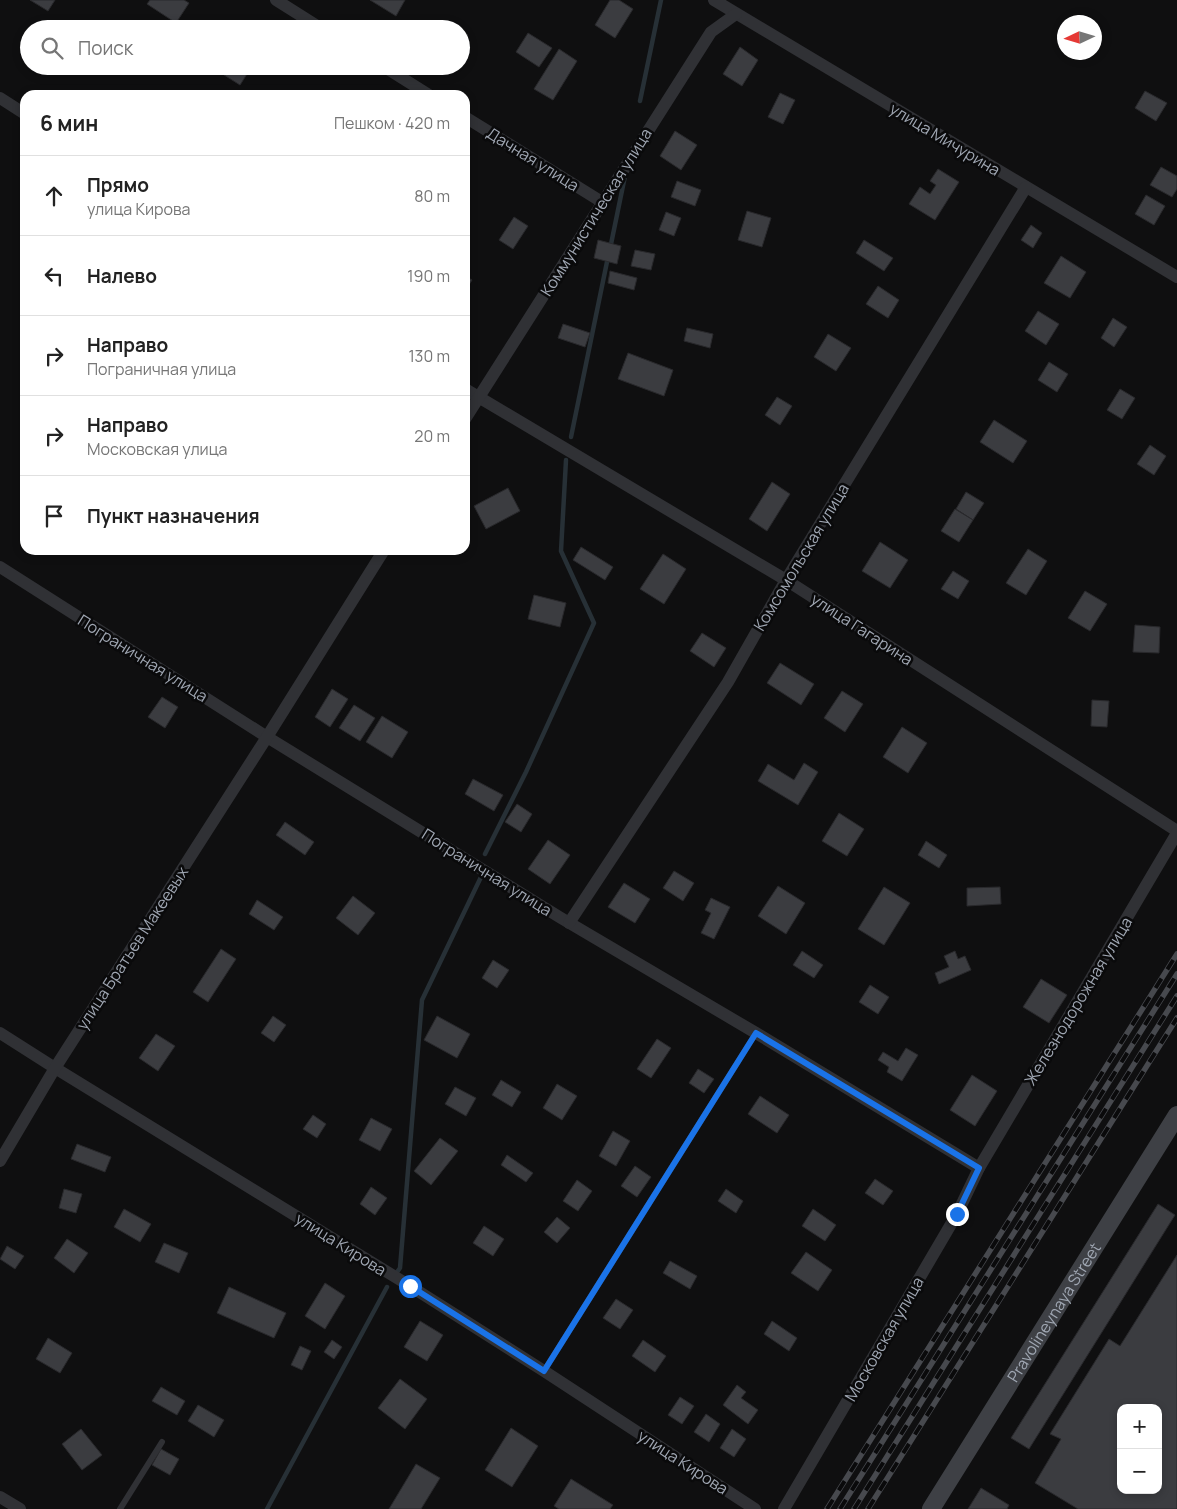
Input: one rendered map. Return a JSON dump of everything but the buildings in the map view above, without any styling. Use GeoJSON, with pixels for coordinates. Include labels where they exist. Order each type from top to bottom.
{"type":"FeatureCollection","features":[{"type":"Feature","properties":{"kind":"main road","name":"Pravolineynaya Street"},"geometry":{"type":"LineString","coordinates":[[931,1509],[1177,1115]]}},
{"type":"Feature","properties":{"kind":"street"},"geometry":{"type":"LineString","coordinates":[[276,0],[308,20]]}},
{"type":"Feature","properties":{"kind":"street","name":"улица Мичурина"},"geometry":{"type":"LineString","coordinates":[[714,0],[1177,277]]}},
{"type":"Feature","properties":{"kind":"street","name":"Коммунистическая улица"},"geometry":{"type":"LineString","coordinates":[[470,411],[711,32],[736,14]]}},
{"type":"Feature","properties":{"kind":"street"},"geometry":{"type":"LineString","coordinates":[[397,75],[421,90]]}},
{"type":"Feature","properties":{"kind":"street"},"geometry":{"type":"LineString","coordinates":[[0,98],[20,111]]}},
{"type":"Feature","properties":{"kind":"street","name":"Дачная улица"},"geometry":{"type":"LineString","coordinates":[[470,120],[602,202]]}},
{"type":"Feature","properties":{"kind":"street","name":"Комсомольская улица"},"geometry":{"type":"LineString","coordinates":[[569,923],[728,682],[786,580],[1026,187]]}},
{"type":"Feature","properties":{"kind":"street","name":"улица Гагарина"},"geometry":{"type":"LineString","coordinates":[[470,392],[786,580],[1177,832]]}},
{"type":"Feature","properties":{"kind":"street"},"geometry":{"type":"LineString","coordinates":[[267,737],[381,555]]}},
{"type":"Feature","properties":{"kind":"street","name":"Пограничная улица"},"geometry":{"type":"LineString","coordinates":[[0,567],[267,737],[569,923],[979,1168]]}},
{"type":"Feature","properties":{"kind":"street","name":"улица Братьев Макеевых"},"geometry":{"type":"LineString","coordinates":[[0,1161],[55,1068],[267,737]]}},
{"type":"Feature","properties":{"kind":"street","name":"Железнодорожная улица"},"geometry":{"type":"LineString","coordinates":[[979,1168],[1177,832]]}},
{"type":"Feature","properties":{"kind":"street","name":"улица Кирова"},"geometry":{"type":"LineString","coordinates":[[0,1033],[410,1286],[755,1509]]}},
{"type":"Feature","properties":{"kind":"street","name":"Московская улица"},"geometry":{"type":"LineString","coordinates":[[784,1509],[957,1214],[979,1168]]}},
{"type":"Feature","properties":{"kind":"street"},"geometry":{"type":"LineString","coordinates":[[0,1497],[20,1509]]}},
{"type":"Feature","properties":{"kind":"lane"},"geometry":{"type":"LineString","coordinates":[[544,1371],[756,1033]]}},
{"type":"Feature","properties":{"kind":"lane"},"geometry":{"type":"LineString","coordinates":[[120,1509],[162,1442]]}},
{"type":"Feature","properties":{"kind":"waterway"},"geometry":{"type":"LineString","coordinates":[[640,101],[661,0]]}},
{"type":"Feature","properties":{"kind":"waterway"},"geometry":{"type":"LineString","coordinates":[[610,249],[625,176]]}},
{"type":"Feature","properties":{"kind":"waterway"},"geometry":{"type":"LineString","coordinates":[[571,437],[608,257]]}},
{"type":"Feature","properties":{"kind":"waterway"},"geometry":{"type":"LineString","coordinates":[[485,854],[526,772],[594,623],[561,551],[566,460]]}},
{"type":"Feature","properties":{"kind":"waterway"},"geometry":{"type":"LineString","coordinates":[[397,1272],[400,1268],[422,1000],[481,877]]}},
{"type":"Feature","properties":{"kind":"waterway"},"geometry":{"type":"LineString","coordinates":[[267,1509],[387,1287]]}},
{"type":"Feature","properties":{"kind":"railway"},"geometry":{"type":"LineString","coordinates":[[827,1509],[1177,954]]}},
{"type":"Feature","properties":{"kind":"railway"},"geometry":{"type":"LineString","coordinates":[[840,1509],[1177,974]]}},
{"type":"Feature","properties":{"kind":"railway"},"geometry":{"type":"LineString","coordinates":[[854,1509],[1177,996]]}},
{"type":"Feature","properties":{"kind":"railway"},"geometry":{"type":"LineString","coordinates":[[868,1509],[1177,1018]]}},
{"type":"Feature","properties":{"kind":"route"},"geometry":{"type":"LineString","coordinates":[[410,1286],[544,1371],[756,1033],[979,1168],[957,1214]]}}]}
